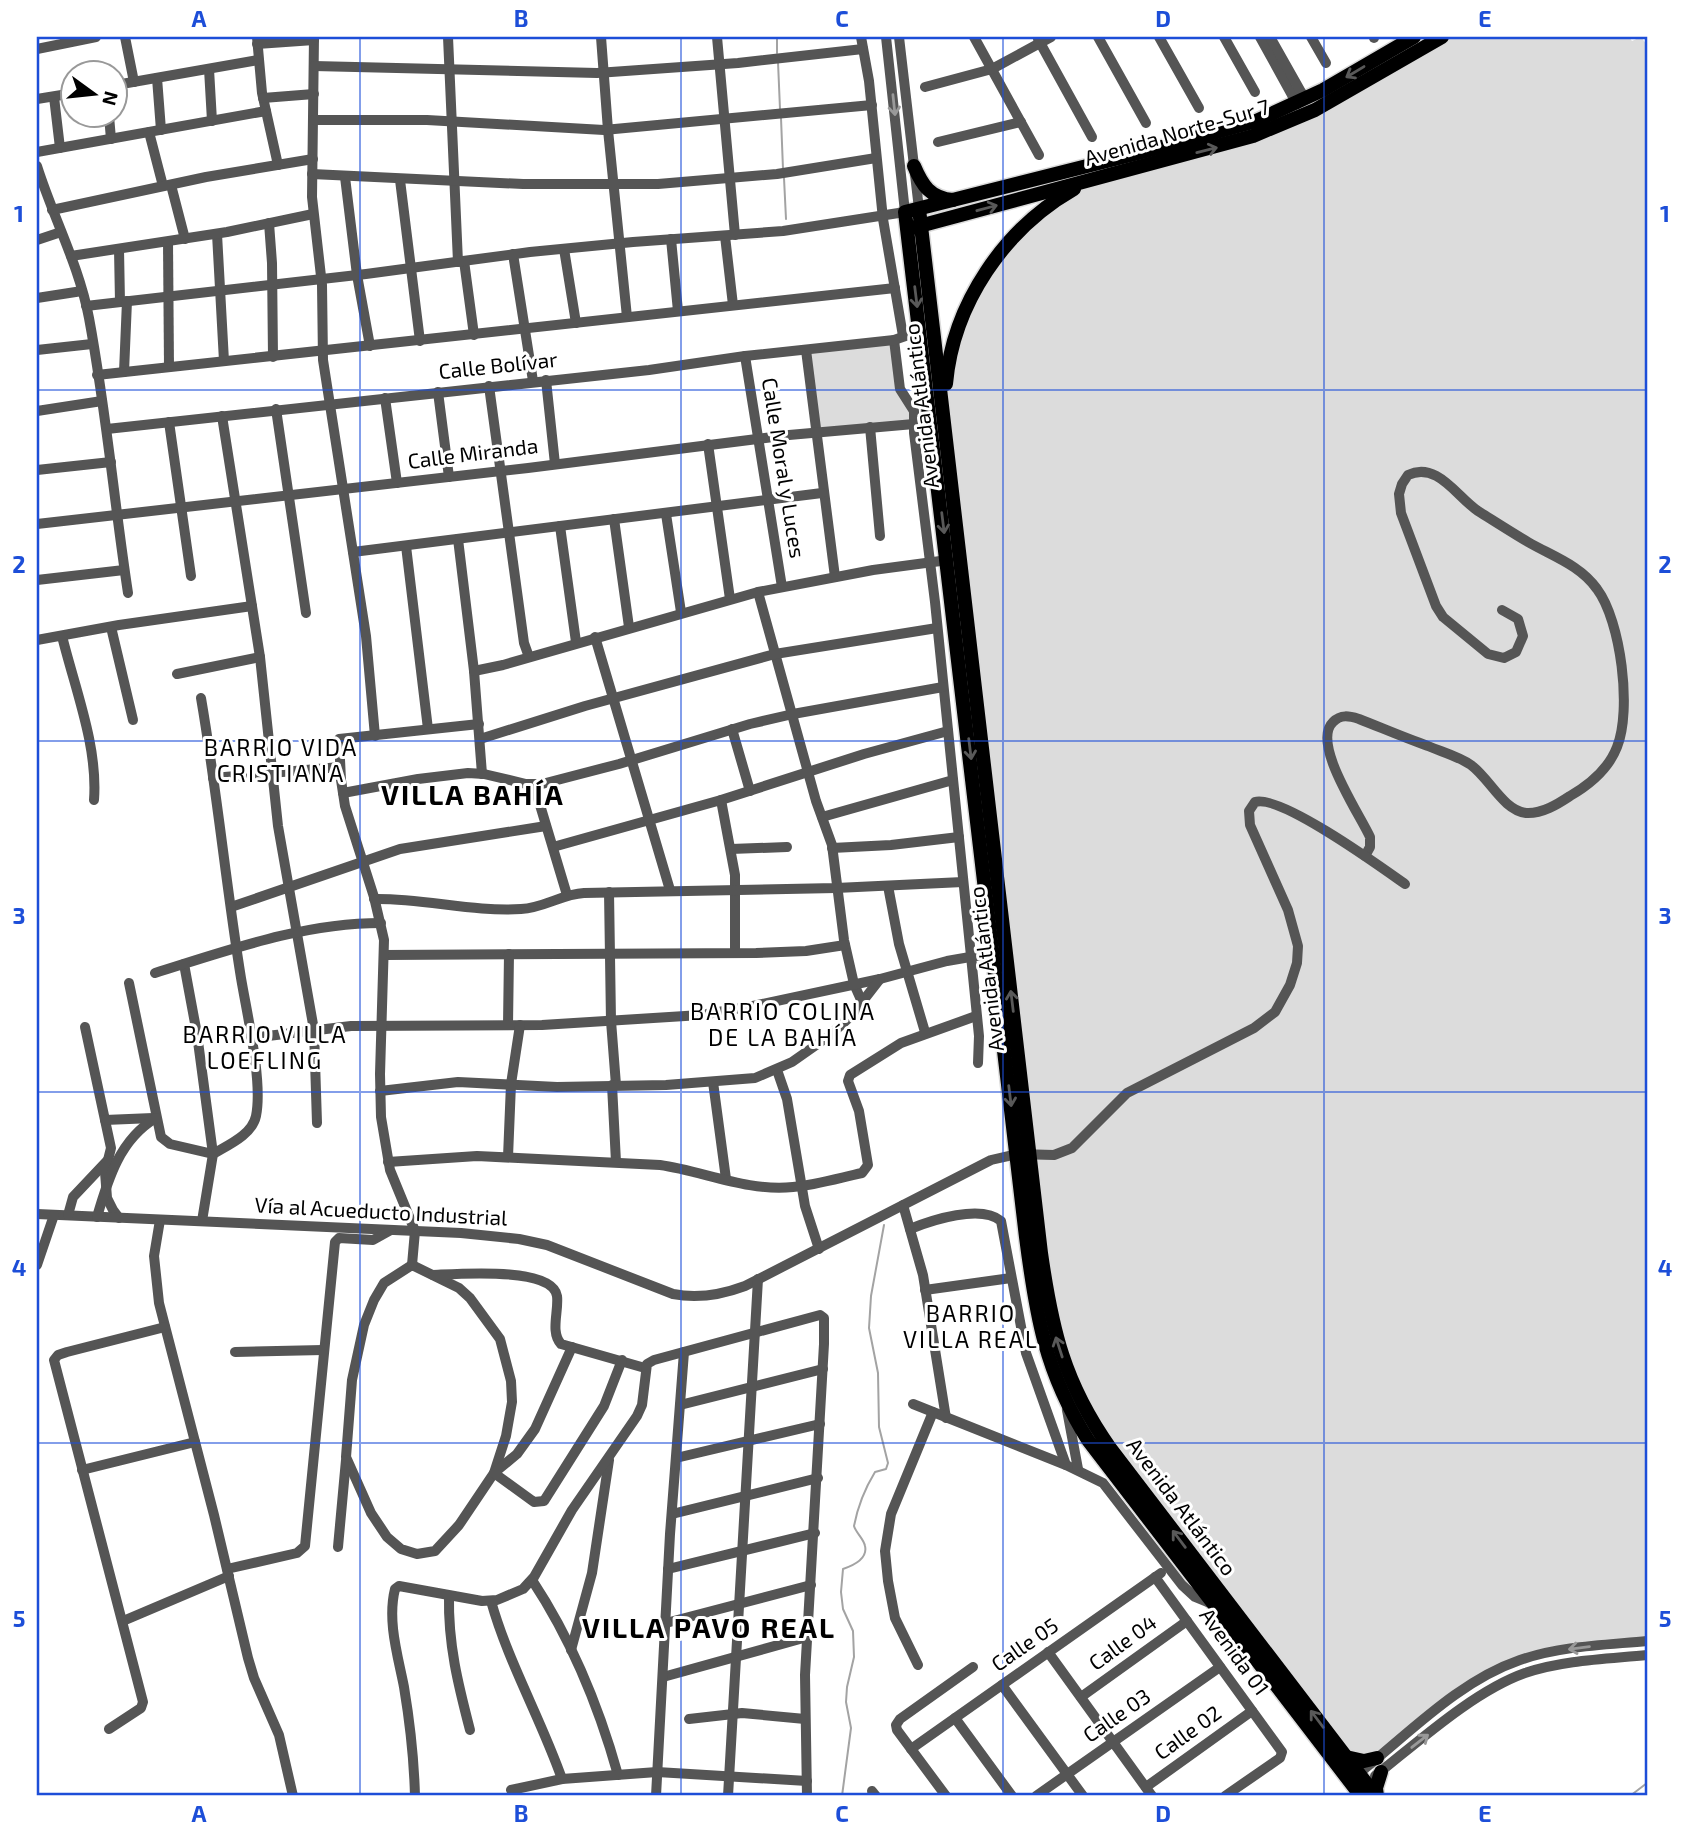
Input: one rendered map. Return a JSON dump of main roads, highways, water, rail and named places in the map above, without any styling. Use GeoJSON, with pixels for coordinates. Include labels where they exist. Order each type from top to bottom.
{"type":"FeatureCollection","features":[{"type":"Feature","properties":{"kind":"main road","name":"Avenida Norte-Sur 7"},"geometry":{"type":"LineString","coordinates":[[1413,37],[1301,101],[1233,128],[912,210],[914,228],[1226,145],[1266,131],[1322,107],[1442,37]]}},
{"type":"Feature","properties":{"kind":"main road"},"geometry":{"type":"LineString","coordinates":[[914,166],[927,190],[938,197],[954,200]]}},
{"type":"Feature","properties":{"kind":"main road"},"geometry":{"type":"LineString","coordinates":[[944,417],[946,378],[954,342],[977,286],[1002,251],[1031,220],[1066,194],[1091,180]]}},
{"type":"Feature","properties":{"kind":"main road","name":"Avenida Atlántico"},"geometry":{"type":"LineString","coordinates":[[914,228],[920,331],[993,953],[1052,1321],[1065,1367],[1082,1405],[1110,1448],[1346,1757],[1358,1785]]}},
{"type":"Feature","properties":{"kind":"main road","name":"Avenida Atlántico"},"geometry":{"type":"LineString","coordinates":[[914,228],[944,417],[1024,1155],[1037,1317],[1046,1352],[1066,1403],[1088,1440],[1213,1604],[1358,1785],[1377,1796]]}},
{"type":"Feature","properties":{"kind":"main road"},"geometry":{"type":"LineString","coordinates":[[1346,1757],[1379,1765],[1377,1796]]}},
{"type":"Feature","properties":{"kind":"waterway"},"geometry":{"type":"LineString","coordinates":[[777,37],[777,53]]}},
{"type":"Feature","properties":{"kind":"waterway"},"geometry":{"type":"LineString","coordinates":[[778,62],[780,109]]}},
{"type":"Feature","properties":{"kind":"waterway"},"geometry":{"type":"LineString","coordinates":[[781,118],[783,169]]}},
{"type":"Feature","properties":{"kind":"waterway"},"geometry":{"type":"LineString","coordinates":[[784,178],[786,219]]}},
{"type":"Feature","properties":{"kind":"waterway"},"geometry":{"type":"LineString","coordinates":[[842,1796],[851,1728],[846,1702],[847,1687],[854,1657],[853,1631],[843,1609],[843,1569],[855,1564],[864,1555],[864,1543],[854,1526],[857,1511],[875,1472],[886,1469],[888,1463],[879,1427],[878,1373],[869,1328],[871,1296],[884,1225]]}},
{"type":"Feature","properties":{"kind":"waterway"},"geometry":{"type":"LineString","coordinates":[[1630,1796],[1647,1783]]}},
{"type":"Feature","properties":{"kind":"district","name":"BARRIO VIDA CRISTIANA"},"geometry":{"type":"Point","coordinates":[281,761]}},
{"type":"Feature","properties":{"kind":"district","name":"VILLA BAHÍA"},"geometry":{"type":"Point","coordinates":[473,795]}},
{"type":"Feature","properties":{"kind":"district","name":"BARRIO COLINA DE LA BAHÍA"},"geometry":{"type":"Point","coordinates":[783,1025]}},
{"type":"Feature","properties":{"kind":"district","name":"BARRIO VILLA LOEFLING"},"geometry":{"type":"Point","coordinates":[265,1048]}},
{"type":"Feature","properties":{"kind":"district","name":"BARRIO VILLA REAL"},"geometry":{"type":"Point","coordinates":[971,1327]}},
{"type":"Feature","properties":{"kind":"district","name":"VILLA PAVO REAL"},"geometry":{"type":"Point","coordinates":[709,1628]}}]}
